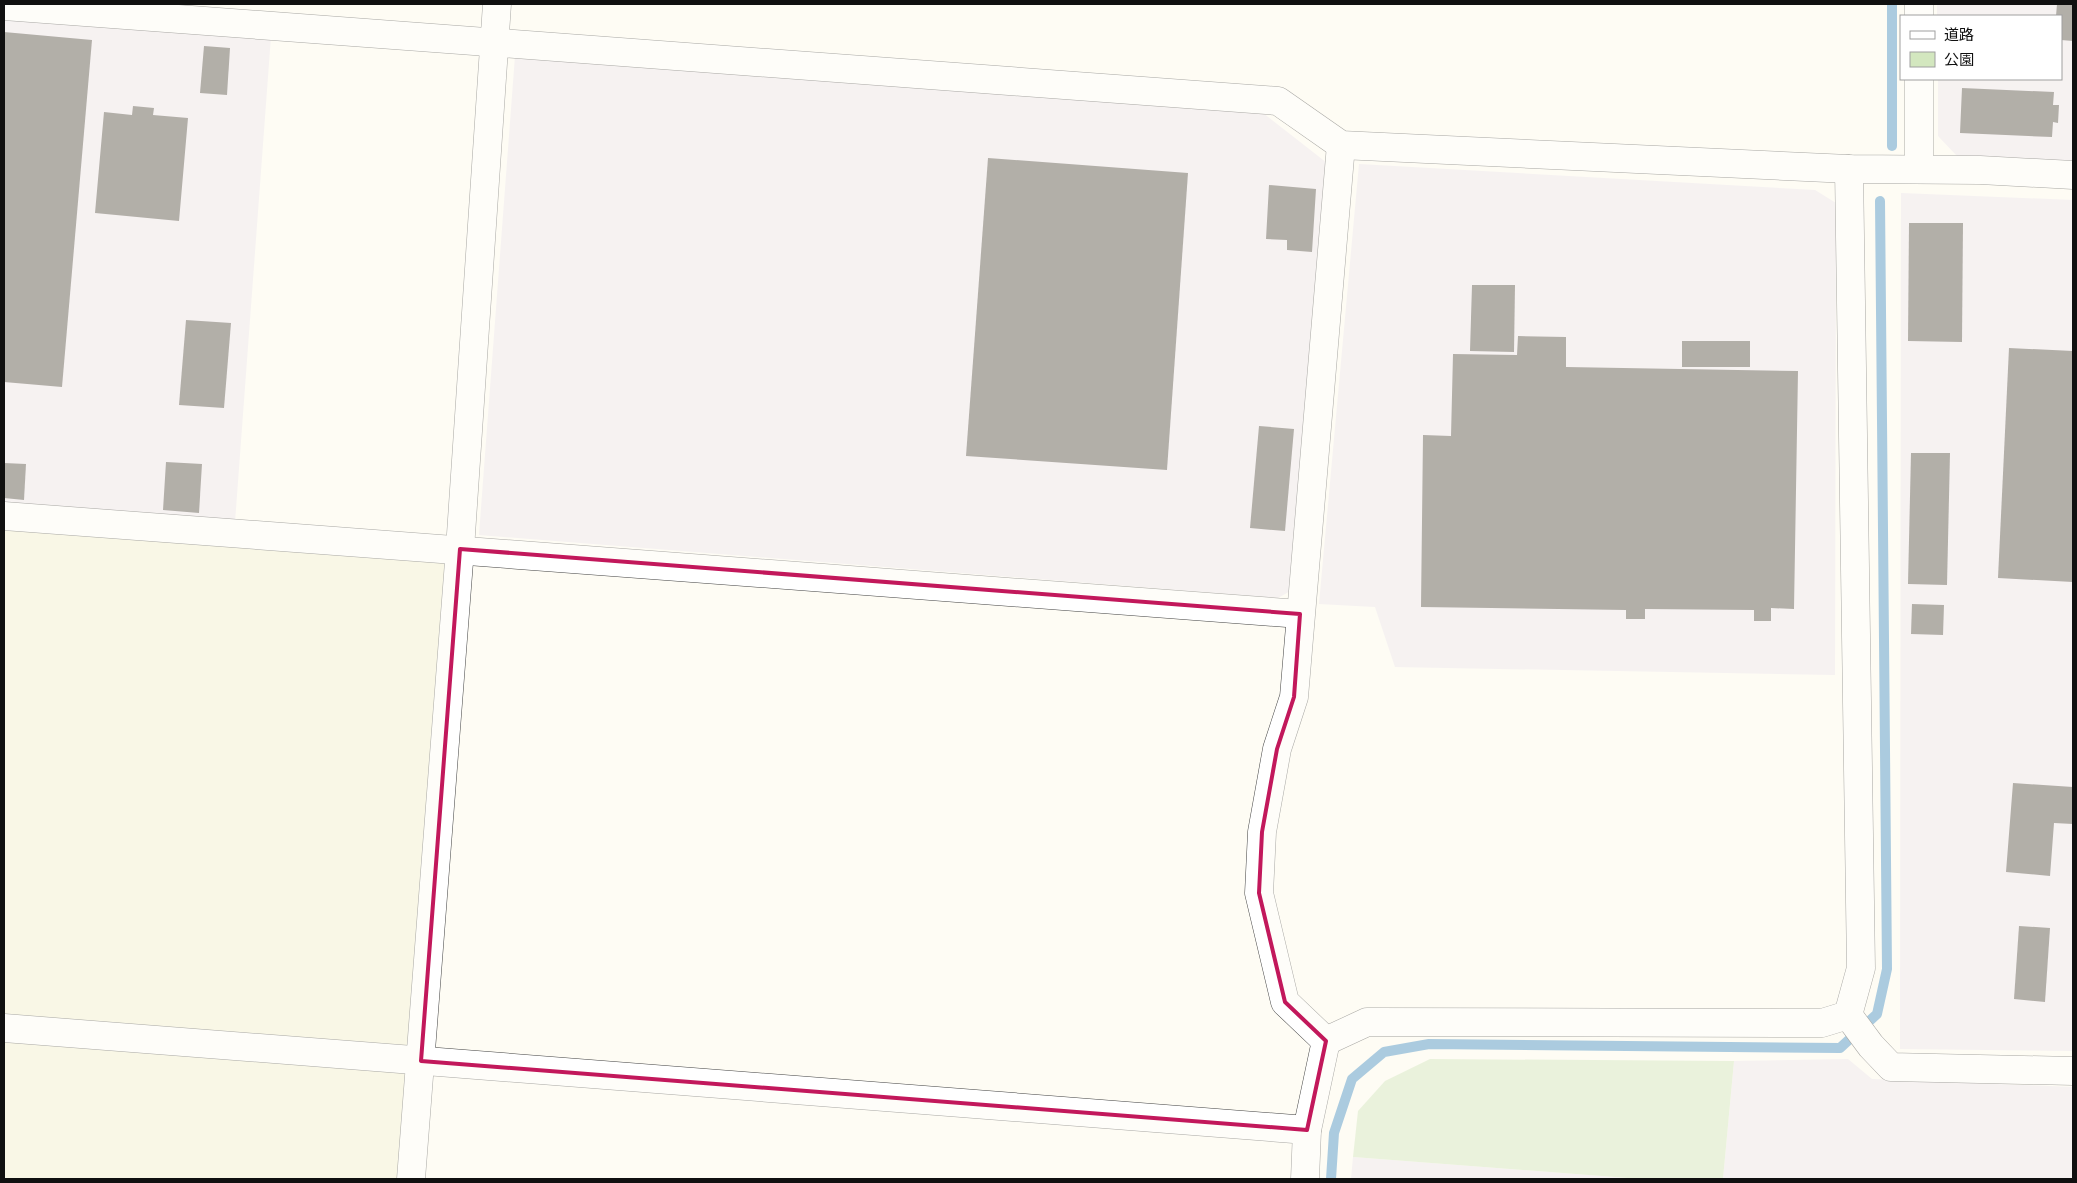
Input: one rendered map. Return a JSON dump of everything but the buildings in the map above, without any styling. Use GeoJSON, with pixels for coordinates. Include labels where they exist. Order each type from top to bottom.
{"type":"FeatureCollection","features":[{"type":"Feature","properties":{"kind":"street"},"geometry":{"type":"LineString","coordinates":[[411,1179],[460,549],[497,4]]}},
{"type":"Feature","properties":{"kind":"street"},"geometry":{"type":"LineString","coordinates":[[4,6],[494,41],[1278,101],[1341,145],[1849,169],[1920,169],[2073,175]]}},
{"type":"Feature","properties":{"kind":"street"},"geometry":{"type":"LineString","coordinates":[[1919,80],[1920,169]]}},
{"type":"Feature","properties":{"kind":"street"},"geometry":{"type":"LineString","coordinates":[[1326,1041],[1285,1002],[1258,893],[1262,832],[1277,749],[1294,697],[1341,145]]}},
{"type":"Feature","properties":{"kind":"street"},"geometry":{"type":"LineString","coordinates":[[1848,1015],[1861,968],[1849,169]]}},
{"type":"Feature","properties":{"kind":"street"},"geometry":{"type":"LineString","coordinates":[[4,516],[1300,614]]}},
{"type":"Feature","properties":{"kind":"street"},"geometry":{"type":"LineString","coordinates":[[1326,1041],[1367,1022],[1822,1023],[1848,1015]]}},
{"type":"Feature","properties":{"kind":"street"},"geometry":{"type":"LineString","coordinates":[[1848,1015],[1871,1046],[1891,1067],[2073,1071]]}},
{"type":"Feature","properties":{"kind":"street"},"geometry":{"type":"LineString","coordinates":[[4,1028],[1307,1130]]}},
{"type":"Feature","properties":{"kind":"street"},"geometry":{"type":"LineString","coordinates":[[1305,1179],[1307,1130],[1326,1041]]}},
{"type":"Feature","properties":{"kind":"highlighted area"},"geometry":{"type":"Polygon","coordinates":[[[460,549],[1300,614],[1294,697],[1277,749],[1262,832],[1259,893],[1285,1002],[1326,1041],[1307,1130],[421,1061],[460,549]]]}},
{"type":"Feature","properties":{"kind":"shaded area"},"geometry":{"type":"Polygon","coordinates":[[[1937,4],[2073,4],[2073,161],[1957,156],[1938,136],[1938,80],[2062,80],[2062,15],[1937,15],[1937,4]]]}},
{"type":"Feature","properties":{"kind":"shaded area"},"geometry":{"type":"Polygon","coordinates":[[[4,16],[271,36],[235,522],[4,505],[4,16]]]}},
{"type":"Feature","properties":{"kind":"shaded area"},"geometry":{"type":"Polygon","coordinates":[[[515,56],[1263,113],[1327,163],[1292,590],[1278,598],[479,535],[515,56]]]}},
{"type":"Feature","properties":{"kind":"shaded area"},"geometry":{"type":"Polygon","coordinates":[[[1359,164],[1815,190],[1836,203],[1835,675],[1395,667],[1375,607],[1319,604],[1359,164]]]}},
{"type":"Feature","properties":{"kind":"shaded area"},"geometry":{"type":"Polygon","coordinates":[[[1901,193],[2073,200],[2073,1051],[1900,1049],[1901,193]]]}},
{"type":"Feature","properties":{"kind":"shaded area"},"geometry":{"type":"Polygon","coordinates":[[[4,526],[451,559],[414,1046],[4,1016],[4,526]]]}},
{"type":"Feature","properties":{"kind":"shaded area"},"geometry":{"type":"Polygon","coordinates":[[[4,1040],[410,1071],[402,1179],[4,1179],[4,1040]]]}},
{"type":"Feature","properties":{"kind":"shaded area"},"geometry":{"type":"Polygon","coordinates":[[[1848,1059],[1872,1079],[2073,1087],[2073,1179],[1723,1179],[1734,1061],[1848,1059]]]}},
{"type":"Feature","properties":{"kind":"shaded area"},"geometry":{"type":"Polygon","coordinates":[[[1353,1157],[1640,1179],[1351,1179],[1353,1157]]]}},
{"type":"Feature","properties":{"kind":"green space"},"geometry":{"type":"Polygon","coordinates":[[[1430,1059],[1734,1061],[1723,1179],[1640,1179],[1353,1157],[1358,1111],[1385,1081],[1430,1059]]]}},
{"type":"Feature","properties":{"kind":"waterway"},"geometry":{"type":"LineString","coordinates":[[1892,4],[1892,146]]}},
{"type":"Feature","properties":{"kind":"waterway"},"geometry":{"type":"LineString","coordinates":[[1331,1179],[1334,1133],[1352,1079],[1384,1052],[1429,1044],[1840,1048],[1877,1014],[1887,969],[1880,201]]}}]}
